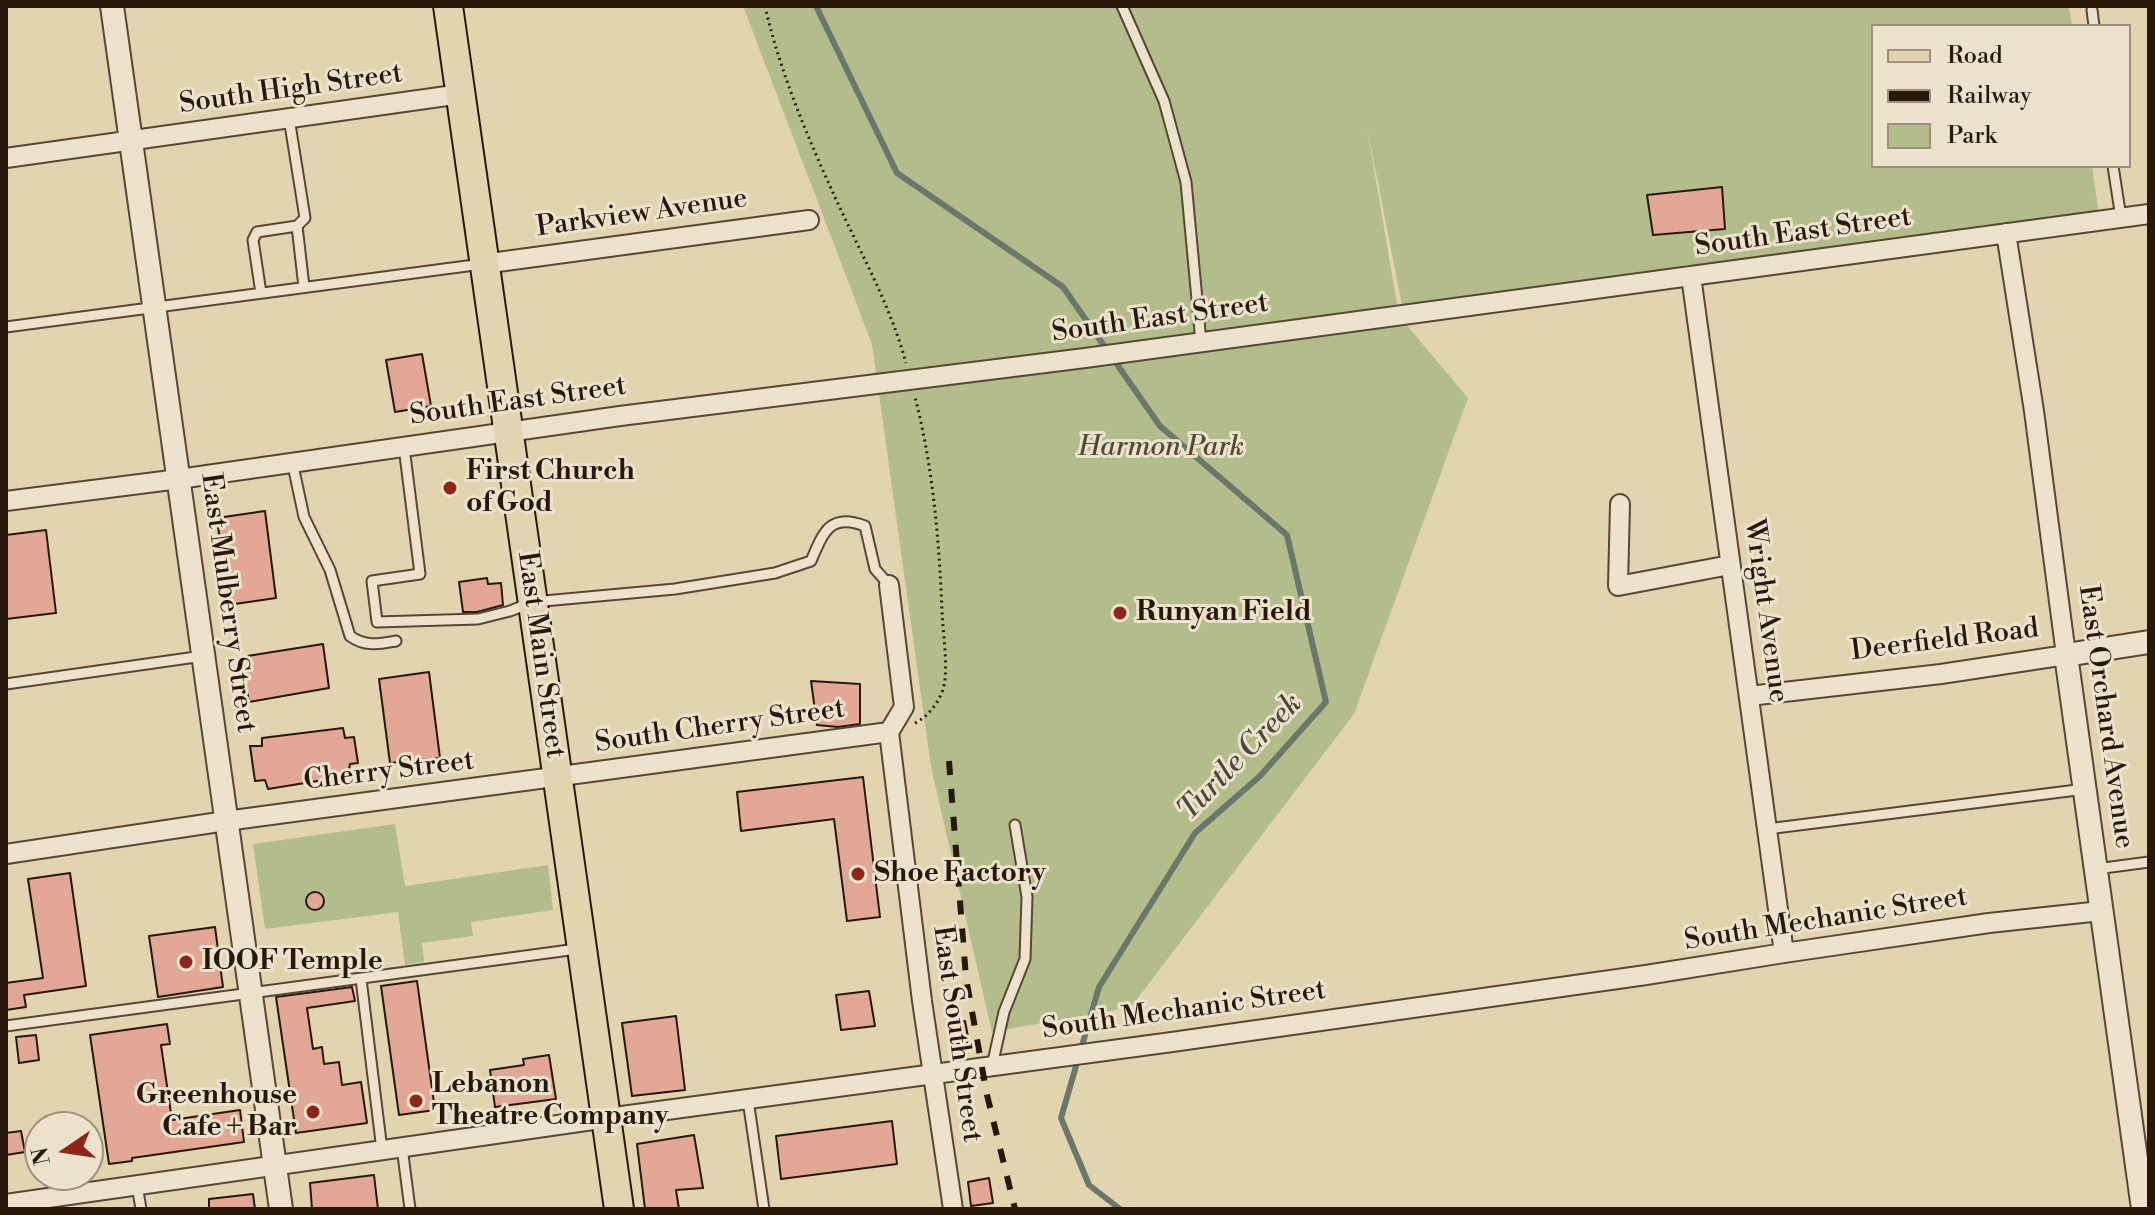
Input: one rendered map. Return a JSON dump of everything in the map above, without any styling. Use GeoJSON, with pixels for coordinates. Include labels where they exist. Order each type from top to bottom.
{"type":"FeatureCollection","features":[{"type":"Feature","properties":{"kind":"main road","name":"East Main Street"},"geometry":{"type":"LineString","coordinates":[[448,6],[619,1209]]}},
{"type":"Feature","properties":{"kind":"street","name":"East Mulberry Street"},"geometry":{"type":"LineString","coordinates":[[112,6],[281,1209]]}},
{"type":"Feature","properties":{"kind":"street","name":"South High Street"},"geometry":{"type":"LineString","coordinates":[[6,158],[461,94]]}},
{"type":"Feature","properties":{"kind":"street","name":"South East Street"},"geometry":{"type":"LineString","coordinates":[[6,501],[508,431],[1201,342],[2149,214]]}},
{"type":"Feature","properties":{"kind":"street","name":"Parkview Avenue"},"geometry":{"type":"LineString","coordinates":[[483,264],[809,220]]}},
{"type":"Feature","properties":{"kind":"street","name":"East Orchard Avenue"},"geometry":{"type":"LineString","coordinates":[[2006,233],[2034,411],[2143,1209]]}},
{"type":"Feature","properties":{"kind":"street","name":"Wright Avenue"},"geometry":{"type":"LineString","coordinates":[[1691,276],[1784,953]]}},
{"type":"Feature","properties":{"kind":"street"},"geometry":{"type":"LineString","coordinates":[[1620,504],[1618,586],[1730,565]]}},
{"type":"Feature","properties":{"kind":"street","name":"East South Street"},"geometry":{"type":"LineString","coordinates":[[889,585],[904,707],[889,732],[932,1074],[953,1209]]}},
{"type":"Feature","properties":{"kind":"street","name":"Deerfield Road"},"geometry":{"type":"LineString","coordinates":[[1749,696],[1941,674],[2149,642]]}},
{"type":"Feature","properties":{"kind":"street","name":"South Cherry Street"},"geometry":{"type":"LineString","coordinates":[[558,778],[889,732]]}},
{"type":"Feature","properties":{"kind":"street","name":"Cherry Street"},"geometry":{"type":"LineString","coordinates":[[6,854],[226,821],[558,778]]}},
{"type":"Feature","properties":{"kind":"street","name":"South Mechanic Street"},"geometry":{"type":"LineString","coordinates":[[6,1204],[31,1205],[137,1185],[275,1165],[1646,975],[1989,923],[2101,911]]}},
{"type":"Feature","properties":{"kind":"lane"},"geometry":{"type":"LineString","coordinates":[[1122,6],[1164,101],[1186,182],[1201,342]]}},
{"type":"Feature","properties":{"kind":"lane"},"geometry":{"type":"LineString","coordinates":[[2092,10],[2094,24]]}},
{"type":"Feature","properties":{"kind":"lane"},"geometry":{"type":"LineString","coordinates":[[261,293],[253,240],[257,232],[297,226],[305,218],[289,118]]}},
{"type":"Feature","properties":{"kind":"lane"},"geometry":{"type":"LineString","coordinates":[[2113,168],[2121,218]]}},
{"type":"Feature","properties":{"kind":"lane"},"geometry":{"type":"LineString","coordinates":[[297,226],[304,287]]}},
{"type":"Feature","properties":{"kind":"lane"},"geometry":{"type":"LineString","coordinates":[[6,327],[483,264]]}},
{"type":"Feature","properties":{"kind":"lane"},"geometry":{"type":"LineString","coordinates":[[404,446],[420,574],[372,581],[377,622],[478,619],[533,602],[675,589],[775,573],[811,561],[821,538],[832,525],[851,520],[865,526],[875,569],[889,585]]}},
{"type":"Feature","properties":{"kind":"lane"},"geometry":{"type":"LineString","coordinates":[[292,461],[304,517],[330,570],[350,636],[369,645],[396,641]]}},
{"type":"Feature","properties":{"kind":"lane"},"geometry":{"type":"LineString","coordinates":[[6,684],[203,656]]}},
{"type":"Feature","properties":{"kind":"lane"},"geometry":{"type":"LineString","coordinates":[[1767,829],[2085,789]]}},
{"type":"Feature","properties":{"kind":"lane"},"geometry":{"type":"LineString","coordinates":[[992,1066],[1004,1012],[1025,959],[1027,897],[1015,825]]}},
{"type":"Feature","properties":{"kind":"lane"},"geometry":{"type":"LineString","coordinates":[[2096,869],[2149,862]]}},
{"type":"Feature","properties":{"kind":"lane"},"geometry":{"type":"LineString","coordinates":[[6,1026],[583,948]]}},
{"type":"Feature","properties":{"kind":"lane"},"geometry":{"type":"LineString","coordinates":[[361,979],[382,1150]]}},
{"type":"Feature","properties":{"kind":"lane"},"geometry":{"type":"LineString","coordinates":[[748,1100],[764,1209]]}},
{"type":"Feature","properties":{"kind":"lane"},"geometry":{"type":"LineString","coordinates":[[402,1147],[410,1209]]}},
{"type":"Feature","properties":{"kind":"lane"},"geometry":{"type":"LineString","coordinates":[[137,1185],[141,1209]]}},
{"type":"Feature","properties":{"kind":"path"},"geometry":{"type":"LineString","coordinates":[[765,6],[780,60],[809,136],[886,304],[911,380],[930,472],[939,541],[945,682]]}},
{"type":"Feature","properties":{"kind":"green space","name":"Harmon Park"},"geometry":{"type":"Polygon","coordinates":[[[743,6],[2069,6],[2072,24],[1871,24],[1871,168],[2092,168],[2100,221],[1404,315],[1367,127],[1399,316],[1468,398],[1354,714],[1131,1007],[992,1032],[931,767],[872,344],[743,6]]]}},
{"type":"Feature","properties":{"kind":"green space"},"geometry":{"type":"Polygon","coordinates":[[[395,824],[405,886],[548,865],[553,910],[471,922],[473,936],[422,943],[424,962],[405,965],[398,912],[265,929],[253,844],[395,824]]]}},
{"type":"Feature","properties":{"kind":"building"},"geometry":{"type":"Polygon","coordinates":[[[1722,187],[1725,229],[1653,235],[1647,195],[1722,187]]]}},
{"type":"Feature","properties":{"kind":"building"},"geometry":{"type":"Polygon","coordinates":[[[422,354],[431,406],[395,412],[386,360],[422,354]]]}},
{"type":"Feature","properties":{"kind":"building"},"geometry":{"type":"Polygon","coordinates":[[[265,511],[276,598],[228,605],[217,518],[265,511]]]}},
{"type":"Feature","properties":{"kind":"building"},"geometry":{"type":"Polygon","coordinates":[[[46,530],[56,613],[6,619],[6,535],[46,530]]]}},
{"type":"Feature","properties":{"kind":"building"},"geometry":{"type":"Polygon","coordinates":[[[487,578],[488,584],[501,583],[503,605],[477,612],[463,612],[459,582],[487,578]]]}},
{"type":"Feature","properties":{"kind":"building"},"geometry":{"type":"Polygon","coordinates":[[[323,644],[329,688],[249,702],[241,657],[323,644]]]}},
{"type":"Feature","properties":{"kind":"building"},"geometry":{"type":"Polygon","coordinates":[[[429,672],[440,758],[390,763],[379,679],[429,672]]]}},
{"type":"Feature","properties":{"kind":"building"},"geometry":{"type":"Polygon","coordinates":[[[811,681],[860,684],[860,724],[838,727],[817,725],[811,681]]]}},
{"type":"Feature","properties":{"kind":"building"},"geometry":{"type":"Polygon","coordinates":[[[343,728],[345,738],[354,737],[358,763],[350,764],[348,776],[268,789],[265,780],[255,781],[250,746],[262,746],[262,738],[343,728]]]}},
{"type":"Feature","properties":{"kind":"building","name":"Shoe Factory"},"geometry":{"type":"Polygon","coordinates":[[[863,777],[880,917],[847,921],[834,819],[741,831],[737,792],[863,777]]]}},
{"type":"Feature","properties":{"kind":"building"},"geometry":{"type":"Polygon","coordinates":[[[70,873],[86,986],[24,995],[26,1007],[6,1010],[6,983],[43,978],[28,879],[70,873]]]}},
{"type":"Feature","properties":{"kind":"building"},"geometry":{"type":"Polygon","coordinates":[[[315,892],[324,901],[315,910],[306,901],[315,892]]]}},
{"type":"Feature","properties":{"kind":"building","name":"IOOF Temple"},"geometry":{"type":"Polygon","coordinates":[[[215,927],[223,987],[158,997],[149,936],[215,927]]]}},
{"type":"Feature","properties":{"kind":"building"},"geometry":{"type":"Polygon","coordinates":[[[417,981],[435,1110],[399,1115],[381,986],[417,981]]]}},
{"type":"Feature","properties":{"kind":"building"},"geometry":{"type":"Polygon","coordinates":[[[352,987],[355,1001],[307,1008],[313,1049],[322,1047],[324,1064],[339,1062],[342,1085],[361,1082],[367,1123],[296,1133],[276,997],[352,987]]]}},
{"type":"Feature","properties":{"kind":"building"},"geometry":{"type":"Polygon","coordinates":[[[869,991],[875,1026],[841,1030],[836,995],[869,991]]]}},
{"type":"Feature","properties":{"kind":"building"},"geometry":{"type":"Polygon","coordinates":[[[676,1016],[685,1090],[632,1096],[622,1023],[676,1016]]]}},
{"type":"Feature","properties":{"kind":"building"},"geometry":{"type":"Polygon","coordinates":[[[965,1021],[969,1042],[951,1044],[949,1033],[953,1023],[965,1021]]]}},
{"type":"Feature","properties":{"kind":"building"},"geometry":{"type":"Polygon","coordinates":[[[167,1024],[170,1044],[161,1045],[172,1120],[240,1110],[244,1142],[109,1164],[104,1111],[101,1111],[90,1035],[167,1024]]]}},
{"type":"Feature","properties":{"kind":"building"},"geometry":{"type":"Polygon","coordinates":[[[36,1035],[39,1060],[19,1063],[16,1037],[36,1035]]]}},
{"type":"Feature","properties":{"kind":"building"},"geometry":{"type":"Polygon","coordinates":[[[549,1055],[556,1099],[495,1107],[490,1070],[524,1065],[523,1059],[549,1055]]]}},
{"type":"Feature","properties":{"kind":"building"},"geometry":{"type":"Polygon","coordinates":[[[892,1121],[897,1164],[781,1179],[776,1136],[892,1121]]]}},
{"type":"Feature","properties":{"kind":"building"},"geometry":{"type":"Polygon","coordinates":[[[21,1131],[24,1152],[6,1155],[6,1133],[21,1131]]]}},
{"type":"Feature","properties":{"kind":"building"},"geometry":{"type":"Polygon","coordinates":[[[694,1135],[703,1188],[676,1190],[679,1209],[645,1209],[637,1144],[694,1135]]]}},
{"type":"Feature","properties":{"kind":"building"},"geometry":{"type":"Polygon","coordinates":[[[374,1175],[378,1209],[312,1209],[310,1183],[374,1175]]]}},
{"type":"Feature","properties":{"kind":"building"},"geometry":{"type":"Polygon","coordinates":[[[989,1178],[993,1203],[971,1206],[968,1182],[989,1178]]]}},
{"type":"Feature","properties":{"kind":"building"},"geometry":{"type":"Polygon","coordinates":[[[253,1194],[255,1209],[209,1209],[209,1199],[253,1194]]]}},
{"type":"Feature","properties":{"kind":"waterway","name":"Turtle Creek"},"geometry":{"type":"LineString","coordinates":[[816,6],[897,173],[1063,287],[1160,426],[1287,535],[1326,702],[1260,776],[1195,833],[1099,987],[1061,1118],[1089,1185],[1120,1209]]}},
{"type":"Feature","properties":{"kind":"railway"},"geometry":{"type":"LineString","coordinates":[[949,761],[966,978],[987,1095],[1015,1209]]}},
{"type":"Feature","properties":{"kind":"place","name":"First Church of God"},"geometry":{"type":"Point","coordinates":[450,488]}},
{"type":"Feature","properties":{"kind":"place","name":"Runyan Field"},"geometry":{"type":"Point","coordinates":[1120,613]}},
{"type":"Feature","properties":{"kind":"place","name":"Shoe Factory"},"geometry":{"type":"Point","coordinates":[858,874]}},
{"type":"Feature","properties":{"kind":"place","name":"IOOF Temple"},"geometry":{"type":"Point","coordinates":[186,962]}},
{"type":"Feature","properties":{"kind":"place","name":"Lebanon Theatre Company"},"geometry":{"type":"Point","coordinates":[416,1101]}},
{"type":"Feature","properties":{"kind":"place","name":"Greenhouse Cafe + Bar"},"geometry":{"type":"Point","coordinates":[313,1112]}}]}
